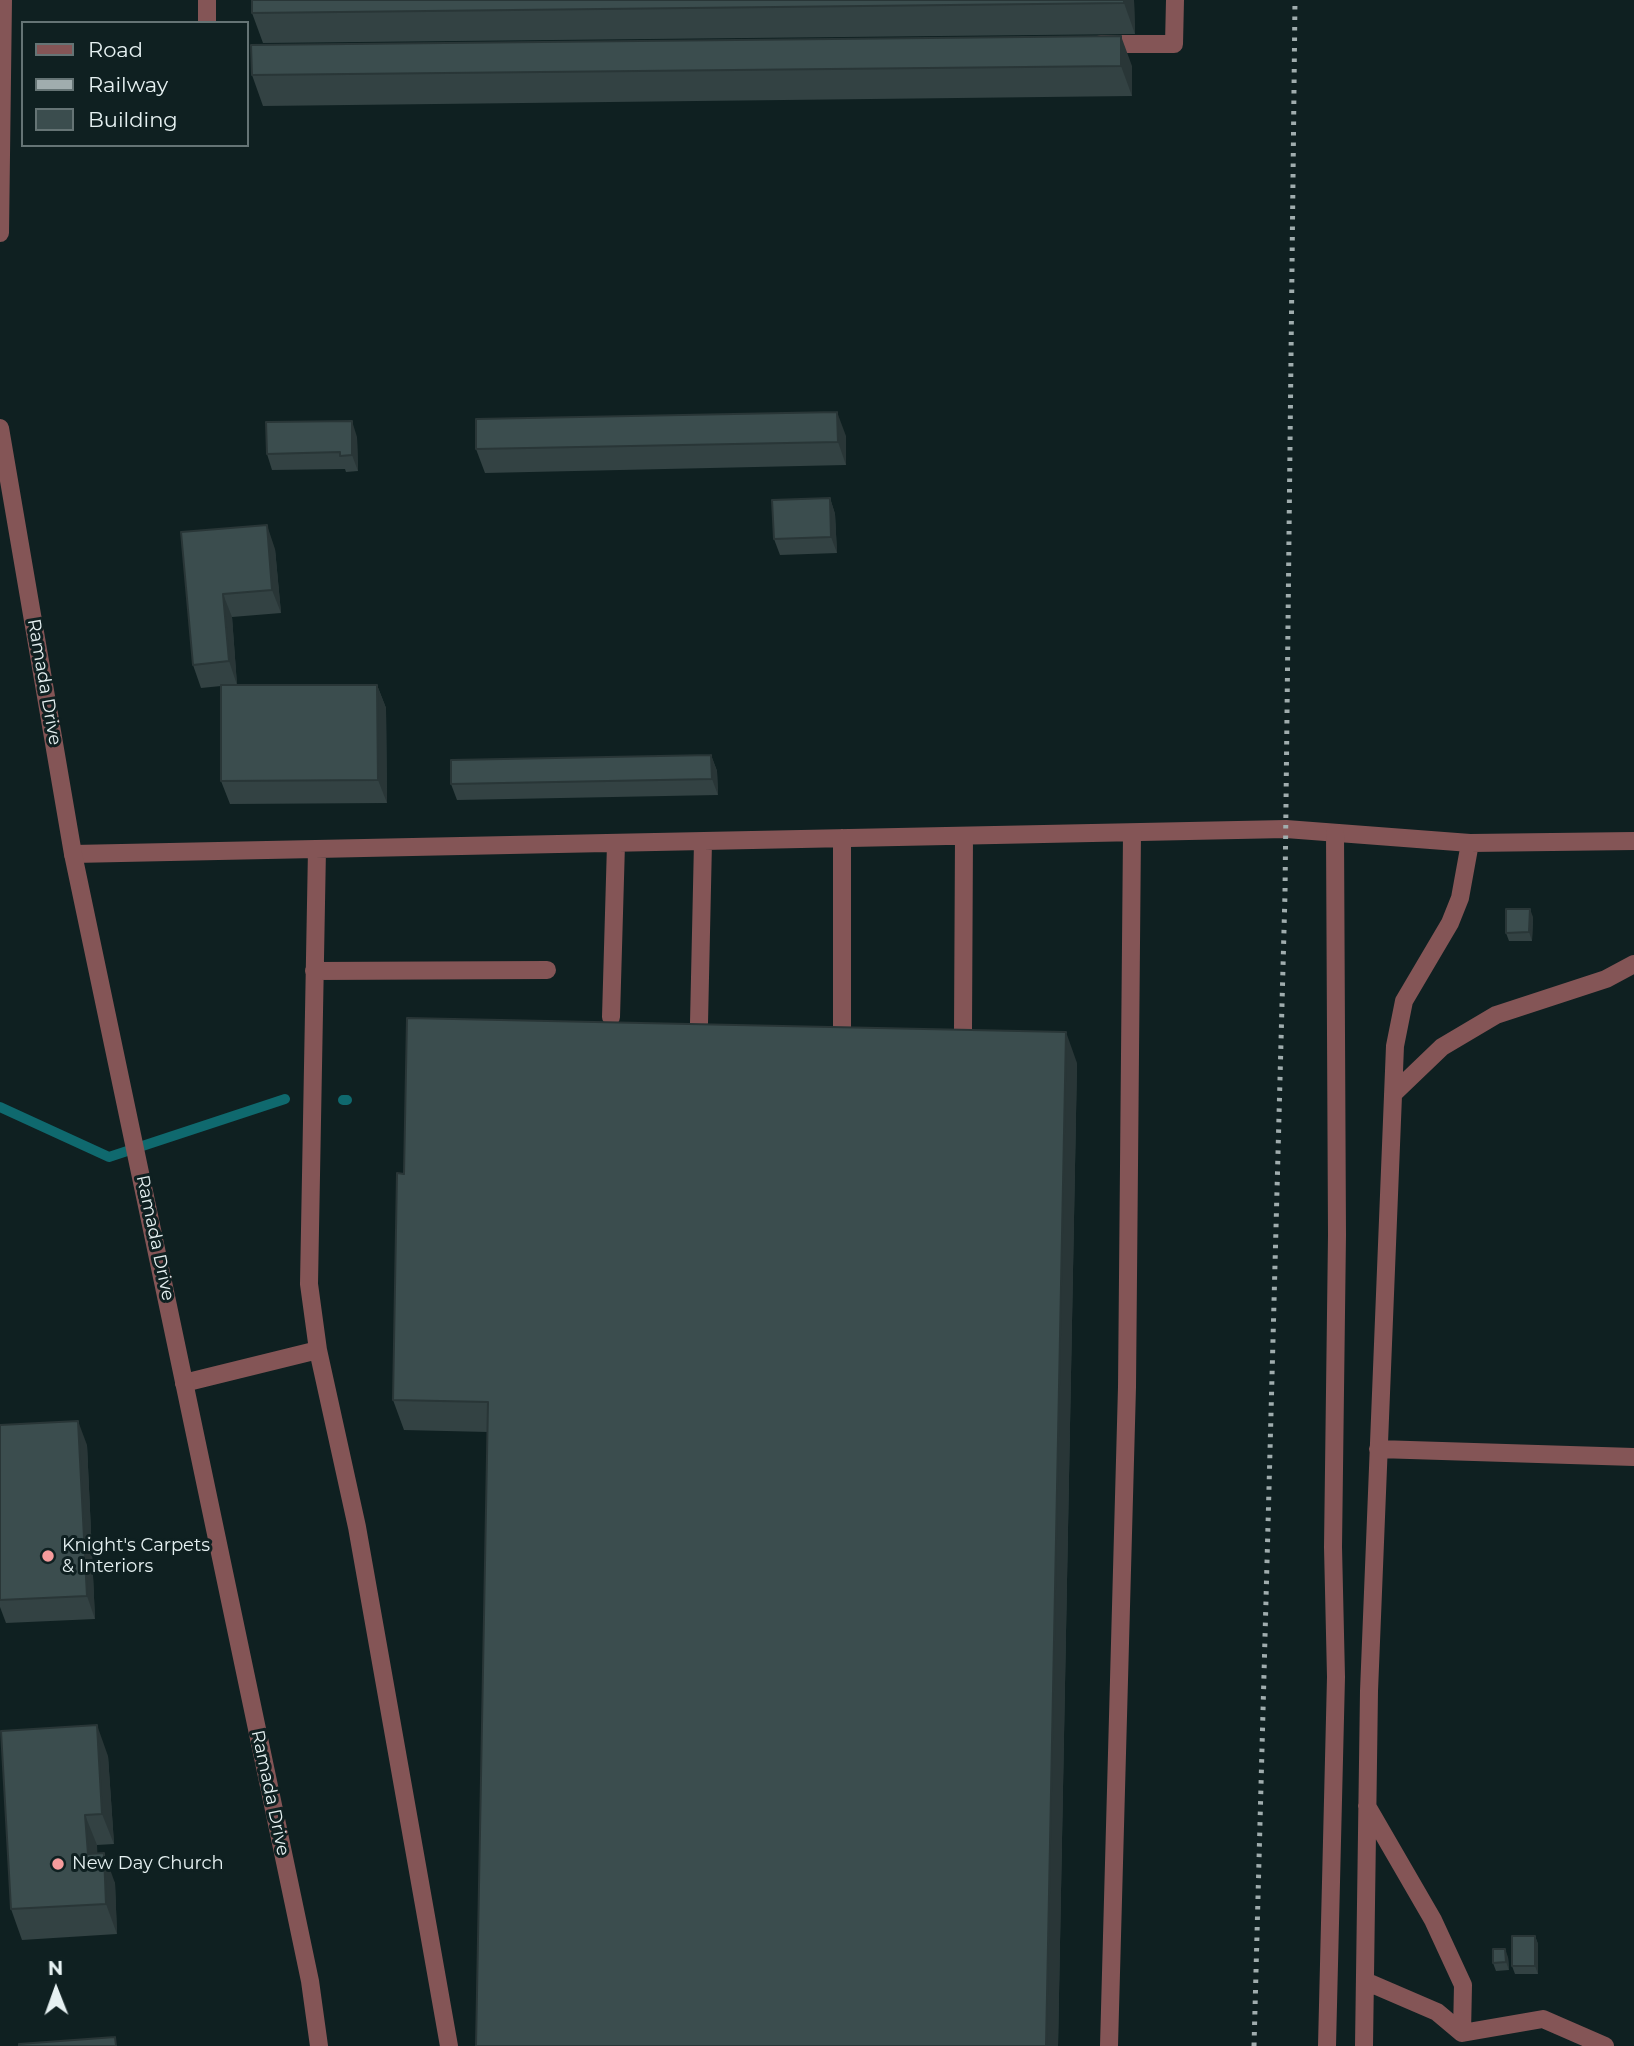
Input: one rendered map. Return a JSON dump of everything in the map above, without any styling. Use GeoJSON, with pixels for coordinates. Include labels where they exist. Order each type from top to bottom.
{"type":"FeatureCollection","features":[{"type":"Feature","properties":{"kind":"street"},"geometry":{"type":"LineString","coordinates":[[0,233],[3,0]]}},
{"type":"Feature","properties":{"kind":"street"},"geometry":{"type":"LineString","coordinates":[[207,0],[207,21]]}},
{"type":"Feature","properties":{"kind":"street"},"geometry":{"type":"LineString","coordinates":[[1090,44],[1174,44],[1175,0]]}},
{"type":"Feature","properties":{"kind":"street","name":"Ramada Drive"},"geometry":{"type":"LineString","coordinates":[[0,428],[73,854],[310,1981],[319,2046]]}},
{"type":"Feature","properties":{"kind":"street"},"geometry":{"type":"LineString","coordinates":[[73,854],[1286,829],[1470,843],[1634,841]]}},
{"type":"Feature","properties":{"kind":"street"},"geometry":{"type":"LineString","coordinates":[[1109,2046],[1128,1387],[1132,833]]}},
{"type":"Feature","properties":{"kind":"street"},"geometry":{"type":"LineString","coordinates":[[1327,2046],[1336,1677],[1333,1546],[1337,1235],[1335,833]]}},
{"type":"Feature","properties":{"kind":"street"},"geometry":{"type":"LineString","coordinates":[[963,1030],[964,836]]}},
{"type":"Feature","properties":{"kind":"street"},"geometry":{"type":"LineString","coordinates":[[842,838],[842,1033]]}},
{"type":"Feature","properties":{"kind":"street"},"geometry":{"type":"LineString","coordinates":[[699,1023],[703,842]]}},
{"type":"Feature","properties":{"kind":"street"},"geometry":{"type":"LineString","coordinates":[[1364,2046],[1367,1806],[1378,1449],[1395,1046],[1404,1001],[1450,923],[1460,898],[1470,843]]}},
{"type":"Feature","properties":{"kind":"street"},"geometry":{"type":"LineString","coordinates":[[611,1017],[615,844]]}},
{"type":"Feature","properties":{"kind":"street"},"geometry":{"type":"LineString","coordinates":[[317,849],[309,1284],[318,1350],[357,1527],[449,2046]]}},
{"type":"Feature","properties":{"kind":"street"},"geometry":{"type":"LineString","coordinates":[[1393,1094],[1441,1048],[1496,1015],[1606,979],[1634,964]]}},
{"type":"Feature","properties":{"kind":"street"},"geometry":{"type":"LineString","coordinates":[[314,971],[547,970]]}},
{"type":"Feature","properties":{"kind":"street"},"geometry":{"type":"LineString","coordinates":[[184,1383],[318,1350]]}},
{"type":"Feature","properties":{"kind":"street"},"geometry":{"type":"LineString","coordinates":[[1378,1449],[1634,1457]]}},
{"type":"Feature","properties":{"kind":"street"},"geometry":{"type":"LineString","coordinates":[[1367,1806],[1433,1920],[1463,1985],[1462,2033]]}},
{"type":"Feature","properties":{"kind":"street"},"geometry":{"type":"LineString","coordinates":[[1365,1981],[1437,2012],[1462,2033],[1543,2019],[1605,2046]]}},
{"type":"Feature","properties":{"kind":"building"},"geometry":{"type":"Polygon","coordinates":[[[252,0],[1124,0],[1124,3],[252,13],[252,0]]]}},
{"type":"Feature","properties":{"kind":"building"},"geometry":{"type":"Polygon","coordinates":[[[1121,36],[1121,66],[252,75],[251,45],[1121,36]]]}},
{"type":"Feature","properties":{"kind":"building"},"geometry":{"type":"Polygon","coordinates":[[[837,412],[838,442],[476,449],[476,419],[837,412]]]}},
{"type":"Feature","properties":{"kind":"building"},"geometry":{"type":"Polygon","coordinates":[[[352,421],[352,455],[340,456],[340,452],[267,454],[266,422],[352,421]]]}},
{"type":"Feature","properties":{"kind":"building"},"geometry":{"type":"Polygon","coordinates":[[[830,498],[831,537],[774,539],[772,500],[830,498]]]}},
{"type":"Feature","properties":{"kind":"building"},"geometry":{"type":"Polygon","coordinates":[[[267,525],[272,590],[223,594],[229,661],[193,665],[181,532],[267,525]]]}},
{"type":"Feature","properties":{"kind":"building"},"geometry":{"type":"Polygon","coordinates":[[[221,685],[377,685],[378,780],[221,781],[221,685]]]}},
{"type":"Feature","properties":{"kind":"building"},"geometry":{"type":"Polygon","coordinates":[[[711,755],[712,779],[451,784],[451,760],[711,755]]]}},
{"type":"Feature","properties":{"kind":"building"},"geometry":{"type":"Polygon","coordinates":[[[1506,909],[1530,909],[1529,932],[1506,933],[1506,909]]]}},
{"type":"Feature","properties":{"kind":"building"},"geometry":{"type":"Polygon","coordinates":[[[407,1018],[1066,1032],[1046,2046],[476,2046],[488,1402],[393,1400],[397,1173],[404,1174],[407,1018]]]}},
{"type":"Feature","properties":{"kind":"building","name":"Knight's Carpets & Interiors"},"geometry":{"type":"Polygon","coordinates":[[[78,1421],[87,1596],[0,1600],[0,1425],[78,1421]]]}},
{"type":"Feature","properties":{"kind":"building","name":"New Day Church"},"geometry":{"type":"Polygon","coordinates":[[[97,1725],[102,1814],[85,1815],[88,1854],[104,1853],[106,1904],[11,1909],[1,1731],[97,1725]]]}},
{"type":"Feature","properties":{"kind":"building"},"geometry":{"type":"Polygon","coordinates":[[[1512,1936],[1535,1936],[1535,1966],[1512,1966],[1512,1936]]]}},
{"type":"Feature","properties":{"kind":"building"},"geometry":{"type":"Polygon","coordinates":[[[1493,1949],[1505,1949],[1506,1962],[1493,1963],[1493,1949]]]}},
{"type":"Feature","properties":{"kind":"building"},"geometry":{"type":"Polygon","coordinates":[[[115,2037],[116,2046],[19,2046],[19,2044],[115,2037]]]}},
{"type":"Feature","properties":{"kind":"waterway"},"geometry":{"type":"LineString","coordinates":[[0,1107],[109,1157],[285,1099]]}},
{"type":"Feature","properties":{"kind":"railway"},"geometry":{"type":"LineString","coordinates":[[1254,2046],[1285,893],[1295,0]]}},
{"type":"Feature","properties":{"kind":"place","name":"Knight's Carpets & Interiors"},"geometry":{"type":"Point","coordinates":[48,1556]}},
{"type":"Feature","properties":{"kind":"place","name":"New Day Church"},"geometry":{"type":"Point","coordinates":[58,1864]}}]}
